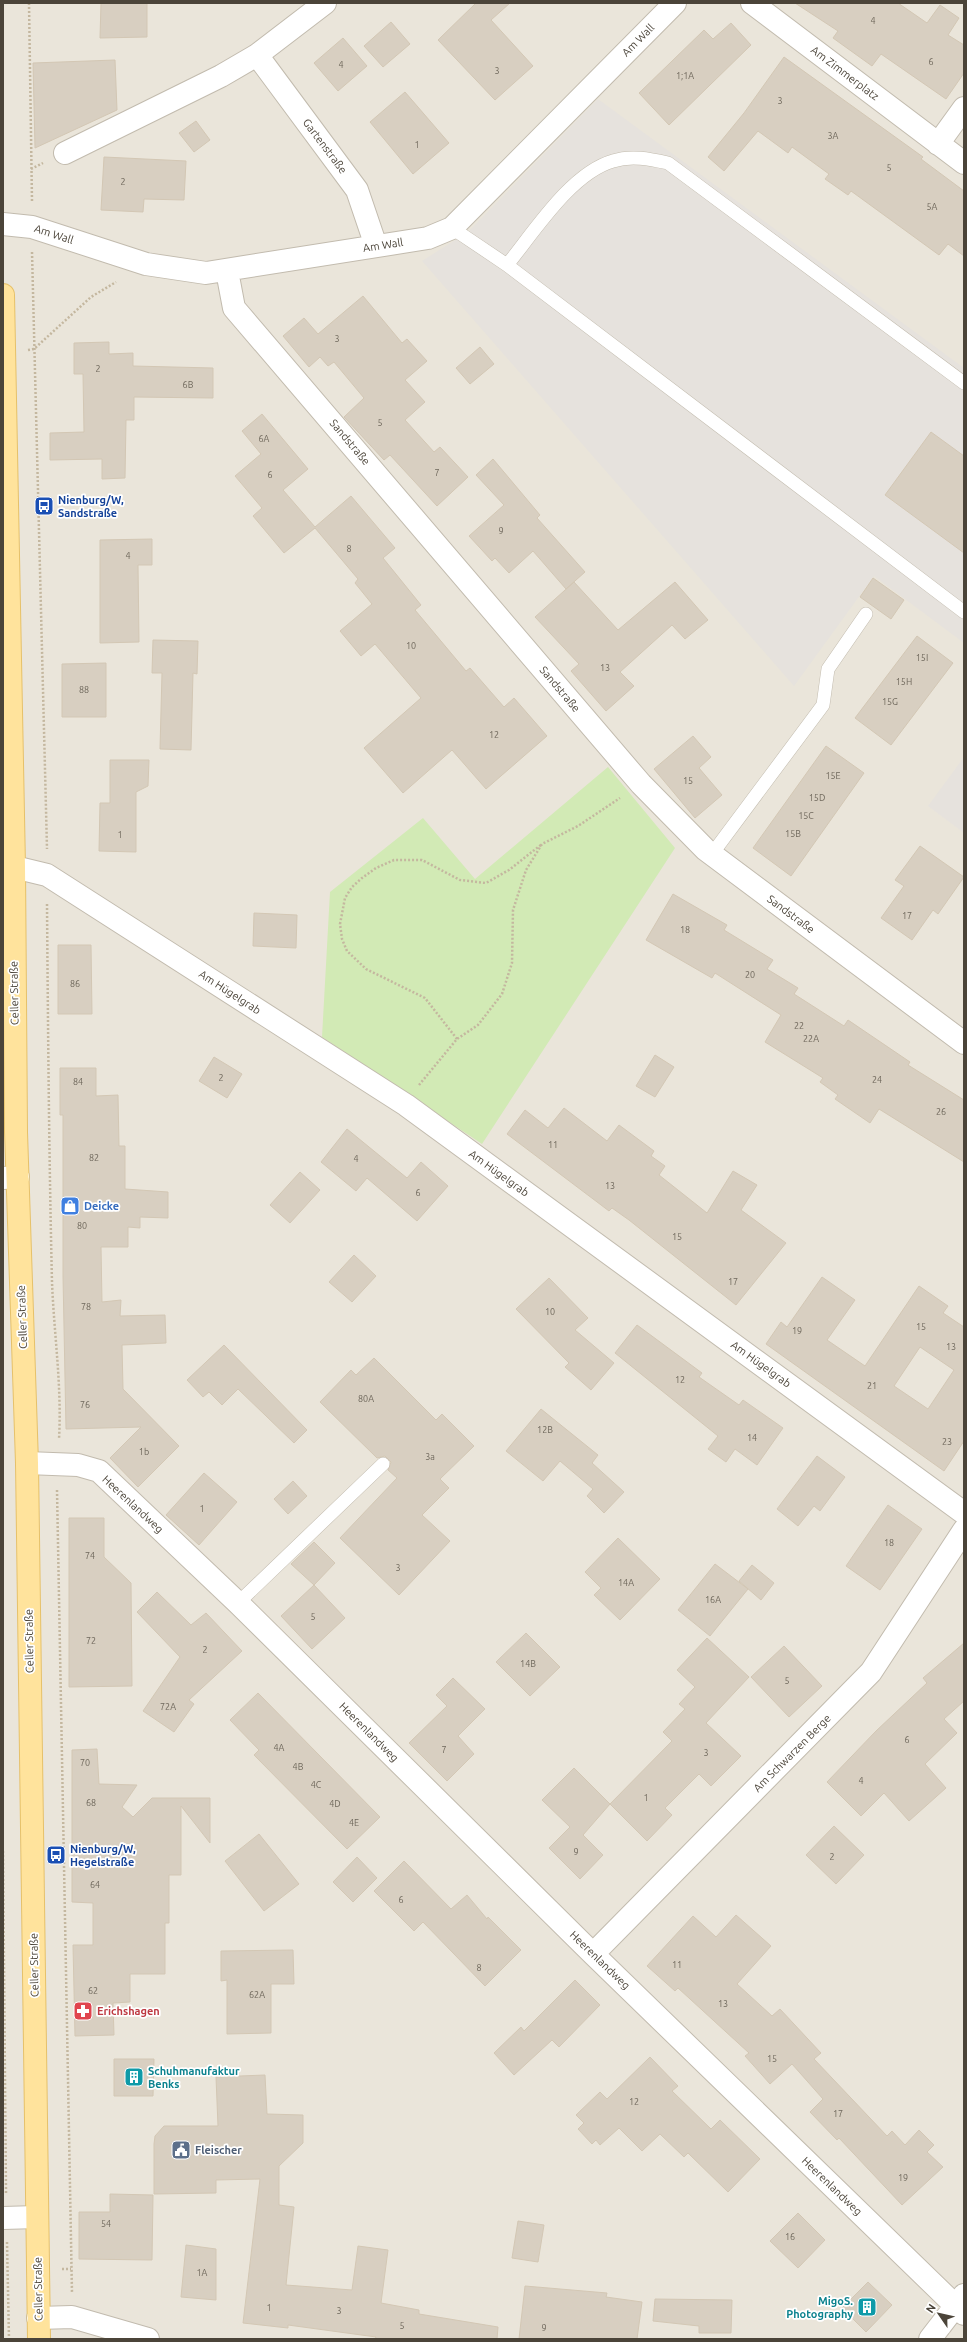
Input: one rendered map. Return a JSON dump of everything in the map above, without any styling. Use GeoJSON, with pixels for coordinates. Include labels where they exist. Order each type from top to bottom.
{"type":"FeatureCollection","features":[{"type":"Feature","properties":{"kind":"main road","name":"Celler Straße"},"geometry":{"type":"LineString","coordinates":[[3,295],[14,867],[11,1178],[27,1463],[39,2328]]}},
{"type":"Feature","properties":{"kind":"street"},"geometry":{"type":"LineString","coordinates":[[65,153],[221,76],[257,55],[325,3]]}},
{"type":"Feature","properties":{"kind":"street","name":"Am Wall"},"geometry":{"type":"LineString","coordinates":[[3,224],[32,227],[146,264],[206,273],[428,238],[452,228],[675,3]]}},
{"type":"Feature","properties":{"kind":"street","name":"Am Zimmerplatz"},"geometry":{"type":"LineString","coordinates":[[752,3],[964,163]]}},
{"type":"Feature","properties":{"kind":"street","name":"Gartenstraße"},"geometry":{"type":"LineString","coordinates":[[257,55],[358,190],[376,246]]}},
{"type":"Feature","properties":{"kind":"street"},"geometry":{"type":"LineString","coordinates":[[938,144],[964,108]]}},
{"type":"Feature","properties":{"kind":"street","name":"Sandstraße"},"geometry":{"type":"LineString","coordinates":[[226,271],[234,308],[641,784],[712,854],[964,1043]]}},
{"type":"Feature","properties":{"kind":"street","name":"Am Hügelgrab"},"geometry":{"type":"LineString","coordinates":[[14,867],[47,875],[406,1105],[964,1512]]}},
{"type":"Feature","properties":{"kind":"street","name":"Heerenlandweg"},"geometry":{"type":"LineString","coordinates":[[27,1463],[78,1465],[99,1471],[238,1603],[593,1954],[961,2305]]}},
{"type":"Feature","properties":{"kind":"street","name":"Am Schwarzen Berge"},"geometry":{"type":"LineString","coordinates":[[593,1954],[871,1672],[964,1530]]}},
{"type":"Feature","properties":{"kind":"street"},"geometry":{"type":"LineString","coordinates":[[4,2218],[37,2218]]}},
{"type":"Feature","properties":{"kind":"street"},"geometry":{"type":"LineString","coordinates":[[930,2339],[961,2305]]}},
{"type":"Feature","properties":{"kind":"street"},"geometry":{"type":"LineString","coordinates":[[39,2328],[72,2317],[148,2339]]}},
{"type":"Feature","properties":{"kind":"lane"},"geometry":{"type":"LineString","coordinates":[[507,265],[570,188],[591,171],[614,160],[642,158],[668,163],[964,383]]}},
{"type":"Feature","properties":{"kind":"lane"},"geometry":{"type":"LineString","coordinates":[[452,228],[507,265],[964,612]]}},
{"type":"Feature","properties":{"kind":"lane"},"geometry":{"type":"LineString","coordinates":[[712,854],[823,705],[828,669],[866,614]]}},
{"type":"Feature","properties":{"kind":"lane"},"geometry":{"type":"LineString","coordinates":[[238,1603],[383,1464]]}},
{"type":"Feature","properties":{"kind":"path"},"geometry":{"type":"LineString","coordinates":[[29,3],[34,349],[47,875],[48,1129],[53,1307],[60,1418],[56,1504],[72,2317]]}},
{"type":"Feature","properties":{"kind":"path"},"geometry":{"type":"LineString","coordinates":[[34,349],[91,297],[146,264]]}},
{"type":"Feature","properties":{"kind":"path"},"geometry":{"type":"LineString","coordinates":[[457,1039],[425,998],[366,969],[347,951],[342,939],[340,924],[345,898],[352,887],[376,868],[394,860],[422,860],[460,880],[486,883],[509,870],[542,844],[578,826],[641,784]]}},
{"type":"Feature","properties":{"kind":"path"},"geometry":{"type":"LineString","coordinates":[[406,1105],[412,1093],[457,1039],[478,1025],[502,994],[512,963],[513,910],[526,870],[542,844]]}},
{"type":"Feature","properties":{"kind":"path"},"geometry":{"type":"LineString","coordinates":[[3,1852],[4,2218],[9,2339]]}},
{"type":"Feature","properties":{"kind":"shaded area"},"geometry":{"type":"Polygon","coordinates":[[[3,3],[964,3],[964,2339],[3,2339],[3,3]]]}},
{"type":"Feature","properties":{"kind":"shaded area"},"geometry":{"type":"Polygon","coordinates":[[[598,99],[964,368],[964,643],[874,576],[794,686],[422,261],[468,232],[598,99]]]}},
{"type":"Feature","properties":{"kind":"shaded area"},"geometry":{"type":"Polygon","coordinates":[[[964,757],[964,833],[928,806],[964,757]]]}},
{"type":"Feature","properties":{"kind":"green space"},"geometry":{"type":"Polygon","coordinates":[[[608,767],[675,848],[482,1144],[322,1037],[330,892],[423,818],[475,879],[608,767]]]}},
{"type":"Feature","properties":{"kind":"building"},"geometry":{"type":"Polygon","coordinates":[[[101,3],[147,3],[147,37],[100,38],[101,3]]]}},
{"type":"Feature","properties":{"kind":"building"},"geometry":{"type":"Polygon","coordinates":[[[476,3],[510,3],[491,20],[533,66],[495,100],[438,40],[476,3]]]}},
{"type":"Feature","properties":{"kind":"building"},"geometry":{"type":"Polygon","coordinates":[[[795,3],[898,3],[927,23],[940,5],[959,18],[948,35],[964,45],[964,73],[946,99],[881,54],[872,66],[833,38],[838,31],[795,3]]]}},
{"type":"Feature","properties":{"kind":"building"},"geometry":{"type":"Polygon","coordinates":[[[391,22],[410,44],[383,67],[364,46],[391,22]]]}},
{"type":"Feature","properties":{"kind":"building"},"geometry":{"type":"Polygon","coordinates":[[[731,23],[751,45],[669,125],[639,93],[704,30],[713,39],[731,23]]]}},
{"type":"Feature","properties":{"kind":"building"},"geometry":{"type":"Polygon","coordinates":[[[343,38],[367,66],[338,91],[314,63],[343,38]]]}},
{"type":"Feature","properties":{"kind":"building"},"geometry":{"type":"Polygon","coordinates":[[[784,57],[923,157],[921,159],[964,191],[964,256],[948,244],[939,255],[851,191],[848,195],[825,179],[829,174],[792,147],[788,153],[758,131],[724,171],[708,157],[744,113],[784,57]]]}},
{"type":"Feature","properties":{"kind":"building"},"geometry":{"type":"Polygon","coordinates":[[[115,60],[117,110],[35,148],[33,63],[115,60]]]}},
{"type":"Feature","properties":{"kind":"building"},"geometry":{"type":"Polygon","coordinates":[[[405,92],[449,143],[413,174],[370,122],[405,92]]]}},
{"type":"Feature","properties":{"kind":"building"},"geometry":{"type":"Polygon","coordinates":[[[196,121],[210,140],[194,152],[179,133],[196,121]]]}},
{"type":"Feature","properties":{"kind":"building"},"geometry":{"type":"Polygon","coordinates":[[[104,157],[186,161],[184,200],[144,199],[143,212],[101,210],[104,157]]]}},
{"type":"Feature","properties":{"kind":"building"},"geometry":{"type":"Polygon","coordinates":[[[363,296],[402,343],[407,339],[427,361],[405,380],[425,402],[405,420],[434,452],[440,447],[468,477],[437,506],[390,455],[384,460],[344,417],[364,398],[334,362],[328,366],[320,357],[309,367],[283,336],[304,318],[318,334],[363,296]]]}},
{"type":"Feature","properties":{"kind":"building"},"geometry":{"type":"Polygon","coordinates":[[[109,342],[109,354],[133,353],[133,366],[213,368],[213,398],[134,397],[134,420],[126,420],[125,478],[102,479],[102,459],[50,460],[50,433],[84,432],[83,374],[74,374],[74,343],[109,342]]]}},
{"type":"Feature","properties":{"kind":"building"},"geometry":{"type":"Polygon","coordinates":[[[480,347],[494,364],[470,384],[456,368],[480,347]]]}},
{"type":"Feature","properties":{"kind":"building"},"geometry":{"type":"Polygon","coordinates":[[[262,414],[308,469],[283,490],[315,527],[351,496],[395,548],[383,558],[421,605],[415,610],[466,671],[470,668],[504,707],[514,698],[547,736],[486,789],[452,750],[403,793],[364,748],[421,698],[375,644],[361,656],[340,631],[372,604],[355,583],[358,579],[315,528],[284,553],[253,516],[262,508],[235,476],[261,454],[242,431],[262,414]]]}},
{"type":"Feature","properties":{"kind":"building"},"geometry":{"type":"Polygon","coordinates":[[[931,432],[964,456],[964,553],[885,495],[931,432]]]}},
{"type":"Feature","properties":{"kind":"building"},"geometry":{"type":"Polygon","coordinates":[[[493,459],[540,515],[537,518],[585,572],[566,589],[533,551],[509,573],[495,558],[492,561],[469,536],[504,505],[476,475],[493,459]]]}},
{"type":"Feature","properties":{"kind":"building"},"geometry":{"type":"Polygon","coordinates":[[[152,539],[152,565],[138,565],[139,642],[100,643],[100,540],[152,539]]]}},
{"type":"Feature","properties":{"kind":"building"},"geometry":{"type":"Polygon","coordinates":[[[873,578],[904,600],[891,619],[860,597],[873,578]]]}},
{"type":"Feature","properties":{"kind":"building"},"geometry":{"type":"Polygon","coordinates":[[[574,582],[618,630],[675,582],[708,620],[685,639],[672,625],[620,672],[634,686],[606,711],[571,671],[579,664],[535,617],[574,582]]]}},
{"type":"Feature","properties":{"kind":"building"},"geometry":{"type":"Polygon","coordinates":[[[917,636],[953,663],[891,745],[855,718],[917,636]]]}},
{"type":"Feature","properties":{"kind":"building"},"geometry":{"type":"Polygon","coordinates":[[[153,640],[198,641],[197,674],[193,673],[191,750],[160,749],[162,673],[152,673],[153,640]]]}},
{"type":"Feature","properties":{"kind":"building"},"geometry":{"type":"Polygon","coordinates":[[[106,663],[106,717],[62,717],[62,664],[106,663]]]}},
{"type":"Feature","properties":{"kind":"building"},"geometry":{"type":"Polygon","coordinates":[[[693,736],[711,757],[699,768],[722,795],[695,818],[654,769],[693,736]]]}},
{"type":"Feature","properties":{"kind":"building"},"geometry":{"type":"Polygon","coordinates":[[[826,746],[864,773],[791,876],[753,848],[826,746]]]}},
{"type":"Feature","properties":{"kind":"building"},"geometry":{"type":"Polygon","coordinates":[[[110,760],[149,760],[148,786],[136,792],[136,852],[99,851],[100,803],[110,803],[110,760]]]}},
{"type":"Feature","properties":{"kind":"building"},"geometry":{"type":"Polygon","coordinates":[[[920,846],[964,877],[938,914],[933,910],[912,940],[881,918],[904,886],[895,880],[920,846]]]}},
{"type":"Feature","properties":{"kind":"building"},"geometry":{"type":"Polygon","coordinates":[[[673,894],[727,925],[724,930],[773,960],[767,969],[798,988],[794,994],[844,1026],[848,1020],[910,1062],[908,1065],[964,1100],[964,1162],[879,1109],[870,1123],[835,1099],[838,1095],[820,1082],[823,1078],[765,1042],[781,1015],[715,973],[712,978],[646,940],[673,894]]]}},
{"type":"Feature","properties":{"kind":"building"},"geometry":{"type":"Polygon","coordinates":[[[254,913],[297,915],[296,948],[253,946],[254,913]]]}},
{"type":"Feature","properties":{"kind":"building"},"geometry":{"type":"Polygon","coordinates":[[[58,945],[91,945],[92,1014],[58,1014],[58,945]]]}},
{"type":"Feature","properties":{"kind":"building"},"geometry":{"type":"Polygon","coordinates":[[[655,1055],[674,1067],[655,1097],[636,1086],[655,1055]]]}},
{"type":"Feature","properties":{"kind":"building"},"geometry":{"type":"Polygon","coordinates":[[[214,1057],[242,1074],[227,1098],[199,1081],[214,1057]]]}},
{"type":"Feature","properties":{"kind":"building"},"geometry":{"type":"Polygon","coordinates":[[[60,1068],[96,1068],[96,1096],[118,1095],[119,1146],[125,1146],[125,1189],[168,1192],[168,1218],[140,1217],[140,1228],[128,1227],[128,1247],[101,1247],[102,1302],[121,1300],[120,1316],[165,1315],[166,1343],[122,1345],[123,1389],[179,1446],[138,1487],[110,1458],[141,1427],[66,1429],[63,1276],[63,1115],[60,1115],[60,1068]]]}},
{"type":"Feature","properties":{"kind":"building"},"geometry":{"type":"Polygon","coordinates":[[[564,1108],[607,1141],[619,1125],[654,1151],[651,1156],[665,1166],[659,1175],[707,1213],[733,1171],[757,1185],[741,1210],[786,1243],[736,1305],[629,1220],[612,1208],[609,1211],[507,1134],[525,1110],[548,1128],[564,1108]]]}},
{"type":"Feature","properties":{"kind":"building"},"geometry":{"type":"Polygon","coordinates":[[[347,1129],[407,1178],[421,1162],[448,1186],[417,1221],[367,1178],[356,1191],[321,1162],[347,1129]]]}},
{"type":"Feature","properties":{"kind":"building"},"geometry":{"type":"Polygon","coordinates":[[[300,1172],[320,1190],[290,1223],[270,1205],[300,1172]]]}},
{"type":"Feature","properties":{"kind":"building"},"geometry":{"type":"Polygon","coordinates":[[[354,1255],[376,1276],[352,1302],[329,1282],[354,1255]]]}},
{"type":"Feature","properties":{"kind":"building"},"geometry":{"type":"Polygon","coordinates":[[[822,1277],[855,1300],[827,1340],[865,1366],[919,1286],[948,1306],[943,1313],[964,1327],[964,1441],[944,1471],[766,1344],[781,1322],[787,1327],[822,1277]],[[920,1347],[894,1386],[928,1409],[954,1370],[920,1347]]]}},
{"type":"Feature","properties":{"kind":"building"},"geometry":{"type":"Polygon","coordinates":[[[549,1278],[588,1318],[575,1330],[614,1363],[591,1390],[565,1367],[569,1363],[516,1309],[549,1278]]]}},
{"type":"Feature","properties":{"kind":"building"},"geometry":{"type":"Polygon","coordinates":[[[637,1325],[702,1373],[699,1377],[739,1405],[743,1400],[783,1428],[757,1465],[735,1449],[726,1462],[708,1449],[718,1436],[615,1353],[637,1325]]]}},
{"type":"Feature","properties":{"kind":"building"},"geometry":{"type":"Polygon","coordinates":[[[224,1345],[307,1430],[294,1443],[238,1389],[222,1405],[209,1392],[203,1397],[187,1380],[224,1345]]]}},
{"type":"Feature","properties":{"kind":"building"},"geometry":{"type":"Polygon","coordinates":[[[374,1358],[436,1420],[442,1414],[474,1446],[440,1479],[449,1488],[422,1515],[450,1541],[399,1595],[340,1538],[397,1478],[388,1470],[391,1462],[385,1456],[377,1458],[320,1402],[351,1370],[356,1375],[374,1358]]]}},
{"type":"Feature","properties":{"kind":"building"},"geometry":{"type":"Polygon","coordinates":[[[541,1409],[598,1455],[592,1463],[624,1492],[604,1513],[587,1496],[593,1489],[560,1461],[543,1481],[506,1451],[541,1409]]]}},
{"type":"Feature","properties":{"kind":"building"},"geometry":{"type":"Polygon","coordinates":[[[817,1456],[845,1477],[820,1511],[814,1506],[798,1526],[777,1509],[817,1456]]]}},
{"type":"Feature","properties":{"kind":"building"},"geometry":{"type":"Polygon","coordinates":[[[204,1473],[237,1502],[199,1545],[166,1515],[204,1473]]]}},
{"type":"Feature","properties":{"kind":"building"},"geometry":{"type":"Polygon","coordinates":[[[293,1481],[307,1496],[288,1514],[274,1499],[293,1481]]]}},
{"type":"Feature","properties":{"kind":"building"},"geometry":{"type":"Polygon","coordinates":[[[888,1505],[922,1529],[880,1590],[846,1566],[888,1505]]]}},
{"type":"Feature","properties":{"kind":"building"},"geometry":{"type":"Polygon","coordinates":[[[69,1518],[104,1518],[104,1557],[131,1583],[132,1686],[69,1687],[69,1518]]]}},
{"type":"Feature","properties":{"kind":"building"},"geometry":{"type":"Polygon","coordinates":[[[618,1538],[660,1579],[620,1620],[594,1595],[601,1588],[585,1572],[618,1538]]]}},
{"type":"Feature","properties":{"kind":"building"},"geometry":{"type":"Polygon","coordinates":[[[314,1542],[335,1563],[314,1585],[291,1564],[314,1542]]]}},
{"type":"Feature","properties":{"kind":"building"},"geometry":{"type":"Polygon","coordinates":[[[715,1564],[748,1589],[710,1636],[678,1610],[715,1564]]]}},
{"type":"Feature","properties":{"kind":"building"},"geometry":{"type":"Polygon","coordinates":[[[752,1565],[774,1583],[761,1600],[739,1581],[752,1565]]]}},
{"type":"Feature","properties":{"kind":"building"},"geometry":{"type":"Polygon","coordinates":[[[314,1585],[345,1618],[312,1649],[281,1616],[314,1585]]]}},
{"type":"Feature","properties":{"kind":"building"},"geometry":{"type":"Polygon","coordinates":[[[157,1592],[191,1625],[206,1613],[242,1651],[189,1700],[194,1704],[174,1732],[143,1711],[180,1657],[137,1612],[157,1592]]]}},
{"type":"Feature","properties":{"kind":"building"},"geometry":{"type":"Polygon","coordinates":[[[526,1633],[560,1667],[530,1696],[496,1662],[526,1633]]]}},
{"type":"Feature","properties":{"kind":"building"},"geometry":{"type":"Polygon","coordinates":[[[707,1638],[749,1677],[706,1723],[741,1756],[711,1786],[699,1774],[665,1808],[672,1815],[647,1841],[610,1804],[672,1741],[663,1732],[685,1709],[679,1704],[695,1687],[677,1670],[707,1638]]]}},
{"type":"Feature","properties":{"kind":"building"},"geometry":{"type":"Polygon","coordinates":[[[964,1643],[964,1701],[944,1719],[957,1733],[925,1764],[946,1788],[909,1821],[884,1793],[861,1816],[827,1782],[876,1731],[927,1683],[923,1678],[964,1643]]]}},
{"type":"Feature","properties":{"kind":"building"},"geometry":{"type":"Polygon","coordinates":[[[784,1646],[822,1686],[789,1717],[751,1677],[784,1646]]]}},
{"type":"Feature","properties":{"kind":"building"},"geometry":{"type":"Polygon","coordinates":[[[453,1678],[485,1709],[458,1736],[474,1754],[447,1781],[409,1743],[447,1706],[436,1695],[453,1678]]]}},
{"type":"Feature","properties":{"kind":"building"},"geometry":{"type":"Polygon","coordinates":[[[258,1693],[380,1817],[347,1849],[254,1755],[259,1750],[230,1720],[258,1693]]]}},
{"type":"Feature","properties":{"kind":"building"},"geometry":{"type":"Polygon","coordinates":[[[97,1749],[99,1784],[137,1785],[122,1807],[133,1817],[152,1798],[210,1798],[210,1843],[181,1806],[181,1875],[169,1875],[169,1923],[165,1923],[165,1974],[130,1974],[130,2002],[113,2003],[114,2035],[75,2036],[73,1945],[93,1945],[93,1903],[72,1902],[72,1750],[97,1749]]]}},
{"type":"Feature","properties":{"kind":"building"},"geometry":{"type":"Polygon","coordinates":[[[574,1768],[610,1804],[583,1835],[603,1855],[580,1879],[549,1848],[570,1827],[542,1800],[574,1768]]]}},
{"type":"Feature","properties":{"kind":"building"},"geometry":{"type":"Polygon","coordinates":[[[834,1826],[864,1855],[836,1884],[806,1855],[834,1826]]]}},
{"type":"Feature","properties":{"kind":"building"},"geometry":{"type":"Polygon","coordinates":[[[259,1834],[299,1884],[264,1911],[225,1861],[259,1834]]]}},
{"type":"Feature","properties":{"kind":"building"},"geometry":{"type":"Polygon","coordinates":[[[357,1857],[377,1878],[353,1902],[333,1882],[357,1857]]]}},
{"type":"Feature","properties":{"kind":"building"},"geometry":{"type":"Polygon","coordinates":[[[404,1861],[451,1909],[467,1895],[487,1919],[488,1917],[521,1950],[485,1986],[423,1922],[414,1931],[374,1891],[404,1861]]]}},
{"type":"Feature","properties":{"kind":"building"},"geometry":{"type":"Polygon","coordinates":[[[736,1915],[771,1946],[737,1984],[772,2016],[780,2009],[821,2053],[814,2059],[887,2136],[892,2131],[905,2145],[919,2130],[934,2145],[927,2152],[943,2167],[902,2205],[839,2138],[837,2140],[810,2112],[823,2099],[792,2064],[770,2084],[745,2056],[749,2053],[678,1988],[675,1991],[647,1966],[693,1916],[716,1937],[736,1915]]]}},
{"type":"Feature","properties":{"kind":"building"},"geometry":{"type":"Polygon","coordinates":[[[293,1950],[294,1984],[271,1984],[271,2033],[227,2034],[227,1980],[221,1981],[221,1951],[293,1950]]]}},
{"type":"Feature","properties":{"kind":"building"},"geometry":{"type":"Polygon","coordinates":[[[575,1980],[600,2005],[559,2047],[552,2040],[514,2075],[494,2053],[521,2027],[524,2031],[575,1980]]]}},
{"type":"Feature","properties":{"kind":"building"},"geometry":{"type":"Polygon","coordinates":[[[650,2057],[678,2086],[672,2091],[711,2129],[720,2120],[760,2159],[728,2192],[688,2153],[684,2157],[660,2134],[642,2151],[619,2128],[600,2145],[596,2140],[592,2144],[578,2129],[584,2123],[576,2115],[600,2092],[607,2099],[650,2057]]]}},
{"type":"Feature","properties":{"kind":"building","name":"Schuhmanufaktur Benks"},"geometry":{"type":"Polygon","coordinates":[[[114,2059],[154,2059],[153,2096],[114,2096],[114,2059]]]}},
{"type":"Feature","properties":{"kind":"building"},"geometry":{"type":"Polygon","coordinates":[[[265,2075],[267,2114],[303,2115],[303,2143],[279,2166],[279,2205],[294,2207],[286,2285],[352,2290],[358,2246],[388,2250],[381,2303],[419,2310],[419,2314],[498,2327],[497,2339],[375,2339],[376,2337],[288,2325],[288,2328],[243,2323],[260,2179],[216,2180],[216,2193],[154,2194],[154,2144],[155,2136],[164,2126],[218,2126],[216,2077],[265,2075]]]}},
{"type":"Feature","properties":{"kind":"building"},"geometry":{"type":"Polygon","coordinates":[[[110,2194],[153,2195],[152,2260],[79,2259],[79,2212],[110,2212],[110,2194]]]}},
{"type":"Feature","properties":{"kind":"building"},"geometry":{"type":"Polygon","coordinates":[[[798,2213],[825,2240],[798,2268],[770,2241],[798,2213]]]}},
{"type":"Feature","properties":{"kind":"building"},"geometry":{"type":"Polygon","coordinates":[[[518,2221],[544,2225],[538,2262],[512,2258],[518,2221]]]}},
{"type":"Feature","properties":{"kind":"building"},"geometry":{"type":"Polygon","coordinates":[[[186,2245],[216,2249],[216,2300],[181,2297],[186,2245]]]}},
{"type":"Feature","properties":{"kind":"building","name":"MigoS. Photography"},"geometry":{"type":"Polygon","coordinates":[[[868,2282],[892,2305],[866,2332],[842,2308],[868,2282]]]}},
{"type":"Feature","properties":{"kind":"building"},"geometry":{"type":"Polygon","coordinates":[[[525,2286],[607,2293],[606,2297],[642,2302],[637,2339],[519,2339],[525,2286]]]}},
{"type":"Feature","properties":{"kind":"building"},"geometry":{"type":"Polygon","coordinates":[[[655,2299],[732,2300],[731,2333],[699,2333],[699,2326],[653,2321],[655,2299]]]}},
{"type":"Feature","properties":{"kind":"place","name":"Nienburg/W, Sandstraße"},"geometry":{"type":"Point","coordinates":[44,506]}},
{"type":"Feature","properties":{"kind":"place","name":"Deicke"},"geometry":{"type":"Point","coordinates":[70,1206]}},
{"type":"Feature","properties":{"kind":"place","name":"Nienburg/W, Hegelstraße"},"geometry":{"type":"Point","coordinates":[56,1855]}},
{"type":"Feature","properties":{"kind":"place","name":"Erichshagen"},"geometry":{"type":"Point","coordinates":[83,2011]}},
{"type":"Feature","properties":{"kind":"place","name":"Schuhmanufaktur Benks"},"geometry":{"type":"Point","coordinates":[134,2077]}},
{"type":"Feature","properties":{"kind":"place","name":"Fleischer"},"geometry":{"type":"Point","coordinates":[181,2150]}},
{"type":"Feature","properties":{"kind":"place","name":"MigoS. Photography"},"geometry":{"type":"Point","coordinates":[867,2307]}}]}
